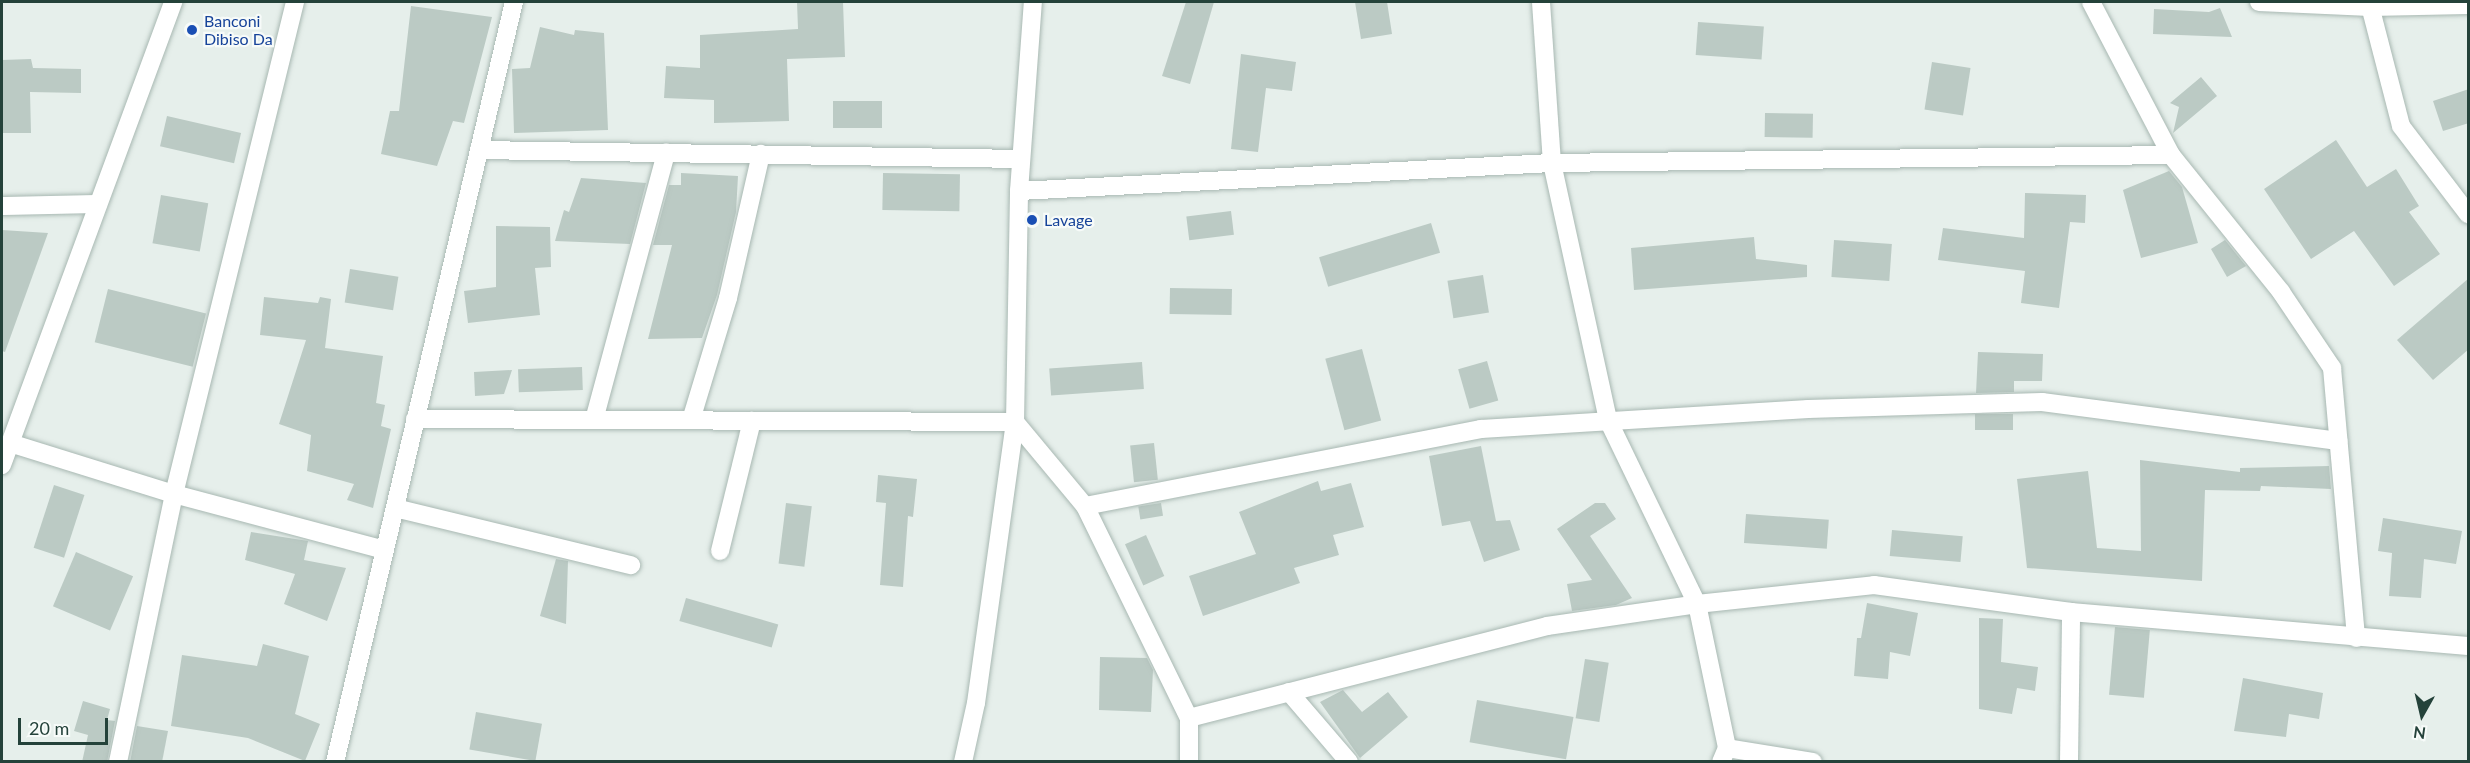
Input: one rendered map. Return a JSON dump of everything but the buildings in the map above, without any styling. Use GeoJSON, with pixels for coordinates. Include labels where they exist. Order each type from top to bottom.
{"type":"FeatureCollection","features":[{"type":"Feature","properties":{"kind":"street"},"geometry":{"type":"LineString","coordinates":[[2,465],[173,2]]}},
{"type":"Feature","properties":{"kind":"street"},"geometry":{"type":"LineString","coordinates":[[118,762],[174,494],[295,2]]}},
{"type":"Feature","properties":{"kind":"street"},"geometry":{"type":"LineString","coordinates":[[335,762],[514,2]]}},
{"type":"Feature","properties":{"kind":"street"},"geometry":{"type":"LineString","coordinates":[[963,762],[976,703],[1015,422],[1019,191],[1033,2]]}},
{"type":"Feature","properties":{"kind":"street"},"geometry":{"type":"LineString","coordinates":[[1541,2],[1552,163],[1608,420],[1697,604],[1724,755],[1813,762]]}},
{"type":"Feature","properties":{"kind":"street"},"geometry":{"type":"LineString","coordinates":[[2091,2],[2170,155],[2281,292],[2332,368],[2356,638]]}},
{"type":"Feature","properties":{"kind":"street"},"geometry":{"type":"LineString","coordinates":[[2259,2],[2469,5]]}},
{"type":"Feature","properties":{"kind":"street"},"geometry":{"type":"LineString","coordinates":[[2369,4],[2401,126],[2469,214]]}},
{"type":"Feature","properties":{"kind":"street"},"geometry":{"type":"LineString","coordinates":[[479,150],[1021,159]]}},
{"type":"Feature","properties":{"kind":"street"},"geometry":{"type":"LineString","coordinates":[[594,420],[666,153]]}},
{"type":"Feature","properties":{"kind":"street"},"geometry":{"type":"LineString","coordinates":[[691,420],[728,298],[761,154]]}},
{"type":"Feature","properties":{"kind":"street"},"geometry":{"type":"LineString","coordinates":[[1019,191],[1552,163],[2170,155]]}},
{"type":"Feature","properties":{"kind":"street"},"geometry":{"type":"LineString","coordinates":[[2,206],[98,204]]}},
{"type":"Feature","properties":{"kind":"street"},"geometry":{"type":"LineString","coordinates":[[1085,506],[1481,429],[1608,420],[2042,402],[2338,441]]}},
{"type":"Feature","properties":{"kind":"street"},"geometry":{"type":"LineString","coordinates":[[416,419],[1015,422],[1085,506],[1189,718],[1189,762]]}},
{"type":"Feature","properties":{"kind":"street"},"geometry":{"type":"LineString","coordinates":[[720,551],[752,421]]}},
{"type":"Feature","properties":{"kind":"street"},"geometry":{"type":"LineString","coordinates":[[10,443],[174,494],[385,550]]}},
{"type":"Feature","properties":{"kind":"street"},"geometry":{"type":"LineString","coordinates":[[395,508],[631,565]]}},
{"type":"Feature","properties":{"kind":"street"},"geometry":{"type":"LineString","coordinates":[[1189,718],[1547,626],[1697,604],[1874,585],[2071,612],[2469,646]]}},
{"type":"Feature","properties":{"kind":"street"},"geometry":{"type":"LineString","coordinates":[[2069,762],[2071,612]]}},
{"type":"Feature","properties":{"kind":"street"},"geometry":{"type":"LineString","coordinates":[[1289,692],[1349,762]]}},
{"type":"Feature","properties":{"kind":"place","name":"Banconi Dibiso Da"},"geometry":{"type":"Point","coordinates":[192,30]}},
{"type":"Feature","properties":{"kind":"place","name":"Lavage"},"geometry":{"type":"Point","coordinates":[1032,220]}}]}
